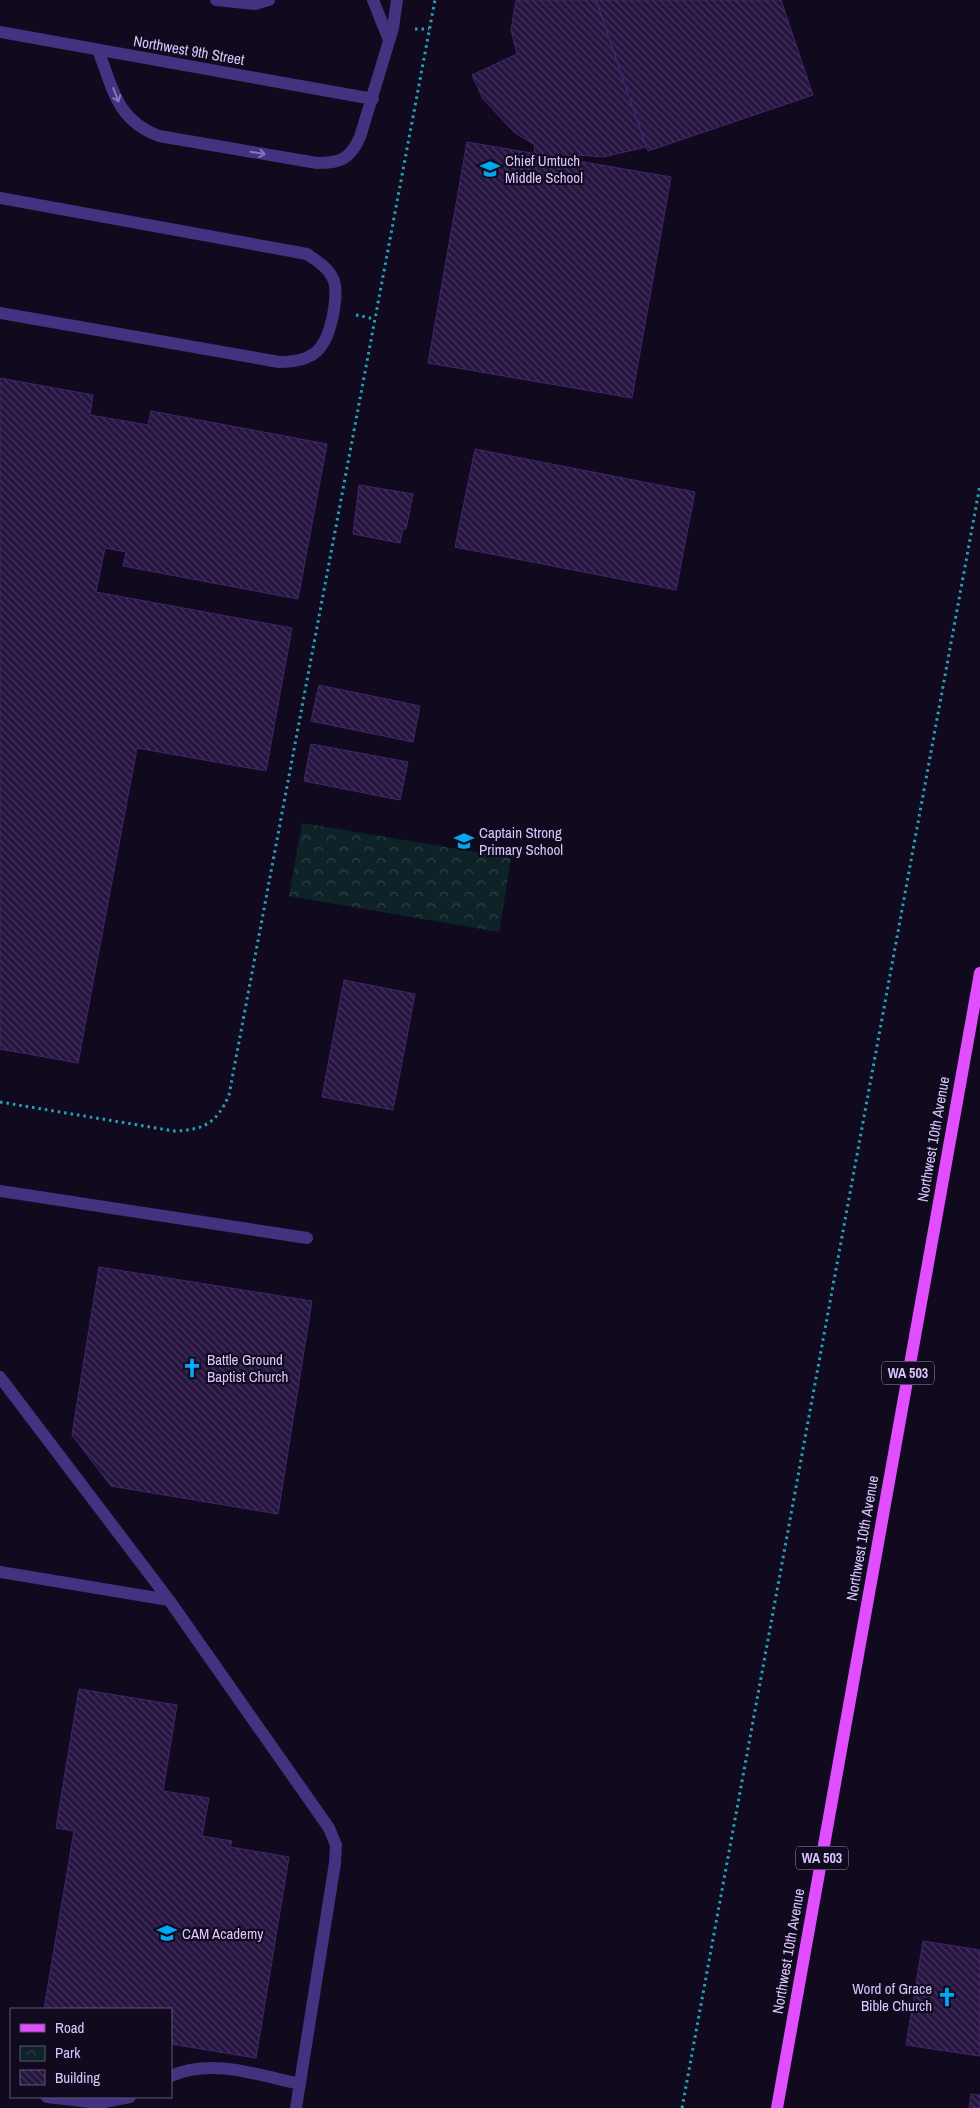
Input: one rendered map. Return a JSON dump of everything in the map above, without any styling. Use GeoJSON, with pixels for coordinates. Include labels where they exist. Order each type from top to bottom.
{"type":"FeatureCollection","features":[{"type":"Feature","properties":{"kind":"main road","name":"Northwest 10th Avenue"},"geometry":{"type":"LineString","coordinates":[[777,2108],[980,973]]}},
{"type":"Feature","properties":{"kind":"lane"},"geometry":{"type":"LineString","coordinates":[[216,0],[255,4],[269,0]]}},
{"type":"Feature","properties":{"kind":"lane"},"geometry":{"type":"LineString","coordinates":[[373,0],[389,40]]}},
{"type":"Feature","properties":{"kind":"lane"},"geometry":{"type":"LineString","coordinates":[[98,50],[124,113],[134,124],[159,136],[317,163],[331,163],[342,160],[353,152],[373,99],[389,40],[397,0]]}},
{"type":"Feature","properties":{"kind":"lane","name":"Northwest 9th Street"},"geometry":{"type":"LineString","coordinates":[[0,32],[373,99]]}},
{"type":"Feature","properties":{"kind":"lane"},"geometry":{"type":"LineString","coordinates":[[0,198],[306,254],[322,264],[334,280],[336,301],[328,338],[316,353],[299,362],[279,362],[0,313]]}},
{"type":"Feature","properties":{"kind":"lane"},"geometry":{"type":"LineString","coordinates":[[0,1191],[307,1238]]}},
{"type":"Feature","properties":{"kind":"lane"},"geometry":{"type":"LineString","coordinates":[[0,1377],[0,1383]]}},
{"type":"Feature","properties":{"kind":"lane"},"geometry":{"type":"LineString","coordinates":[[0,1377],[169,1600],[329,1828],[336,1845],[335,1864],[296,2108]]}},
{"type":"Feature","properties":{"kind":"lane"},"geometry":{"type":"LineString","coordinates":[[0,1572],[169,1600]]}},
{"type":"Feature","properties":{"kind":"lane"},"geometry":{"type":"LineString","coordinates":[[172,2076],[188,2068],[215,2067],[300,2084]]}},
{"type":"Feature","properties":{"kind":"lane"},"geometry":{"type":"LineString","coordinates":[[56,2098],[99,2103],[125,2098]]}},
{"type":"Feature","properties":{"kind":"path"},"geometry":{"type":"LineString","coordinates":[[0,1102],[174,1131],[194,1131],[209,1123],[222,1111],[230,1095],[435,0]]}},
{"type":"Feature","properties":{"kind":"path"},"geometry":{"type":"LineString","coordinates":[[682,2108],[980,485]]}},
{"type":"Feature","properties":{"kind":"green space"},"geometry":{"type":"Polygon","coordinates":[[[302,823],[511,858],[499,932],[289,896],[302,823]]]}},
{"type":"Feature","properties":{"kind":"building"},"geometry":{"type":"Polygon","coordinates":[[[516,0],[596,0],[646,147],[603,157],[577,155],[577,161],[534,154],[535,145],[515,133],[483,99],[472,75],[517,54],[511,30],[516,0]]]}},
{"type":"Feature","properties":{"kind":"building"},"geometry":{"type":"Polygon","coordinates":[[[596,0],[781,0],[813,95],[648,151],[596,0]]]}},
{"type":"Feature","properties":{"kind":"building"},"geometry":{"type":"Polygon","coordinates":[[[467,142],[671,177],[632,398],[428,363],[467,142]]]}},
{"type":"Feature","properties":{"kind":"building"},"geometry":{"type":"Polygon","coordinates":[[[0,378],[93,395],[90,415],[148,425],[151,411],[327,444],[298,599],[123,566],[126,552],[105,548],[96,592],[292,628],[266,771],[137,748],[78,1063],[0,1049],[0,378]]]}},
{"type":"Feature","properties":{"kind":"building"},"geometry":{"type":"Polygon","coordinates":[[[475,449],[695,492],[676,590],[455,547],[475,449]]]}},
{"type":"Feature","properties":{"kind":"building"},"geometry":{"type":"Polygon","coordinates":[[[359,485],[413,494],[406,529],[403,529],[400,543],[353,534],[359,485]]]}},
{"type":"Feature","properties":{"kind":"building"},"geometry":{"type":"Polygon","coordinates":[[[319,685],[420,706],[413,742],[311,721],[319,685]]]}},
{"type":"Feature","properties":{"kind":"building"},"geometry":{"type":"Polygon","coordinates":[[[311,744],[408,762],[400,800],[304,781],[311,744]]]}},
{"type":"Feature","properties":{"kind":"building"},"geometry":{"type":"Polygon","coordinates":[[[344,980],[415,994],[393,1110],[322,1097],[344,980]]]}},
{"type":"Feature","properties":{"kind":"building","name":"Battle Ground Baptist Church"},"geometry":{"type":"Polygon","coordinates":[[[99,1267],[312,1301],[278,1514],[111,1486],[72,1435],[99,1267]]]}},
{"type":"Feature","properties":{"kind":"building","name":"CAM Academy"},"geometry":{"type":"Polygon","coordinates":[[[79,1689],[177,1705],[163,1791],[209,1798],[202,1836],[232,1841],[230,1847],[289,1857],[256,2058],[172,2044],[172,2008],[44,2008],[74,1831],[56,1828],[79,1689]]]}},
{"type":"Feature","properties":{"kind":"building","name":"Word of Grace Bible Church"},"geometry":{"type":"Polygon","coordinates":[[[923,1941],[980,1950],[980,2056],[906,2045],[923,1941]]]}},
{"type":"Feature","properties":{"kind":"building"},"geometry":{"type":"Polygon","coordinates":[[[971,2094],[980,2095],[980,2108],[969,2108],[971,2094]]]}},
{"type":"Feature","properties":{"kind":"place","name":"Chief Umtuch Middle School"},"geometry":{"type":"Point","coordinates":[490,169]}},
{"type":"Feature","properties":{"kind":"place","name":"Captain Strong Primary School"},"geometry":{"type":"Point","coordinates":[464,841]}},
{"type":"Feature","properties":{"kind":"place","name":"Battle Ground Baptist Church"},"geometry":{"type":"Point","coordinates":[192,1368]}},
{"type":"Feature","properties":{"kind":"place","name":"CAM Academy"},"geometry":{"type":"Point","coordinates":[167,1933]}},
{"type":"Feature","properties":{"kind":"place","name":"Word of Grace Bible Church"},"geometry":{"type":"Point","coordinates":[947,1997]}}]}
